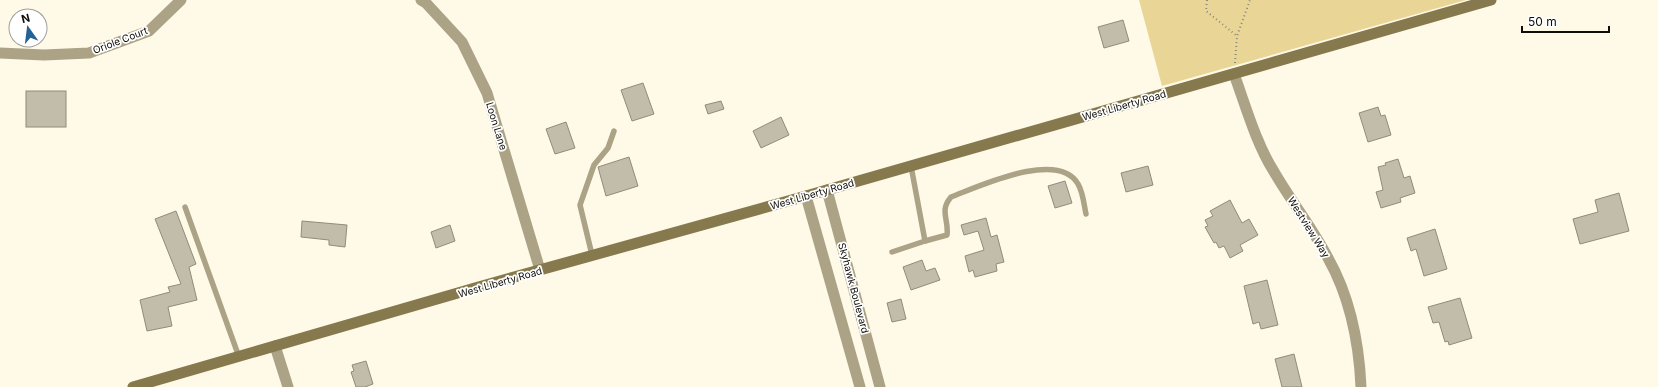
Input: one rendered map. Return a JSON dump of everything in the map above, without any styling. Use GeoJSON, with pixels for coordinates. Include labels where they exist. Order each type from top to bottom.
{"type":"FeatureCollection","features":[{"type":"Feature","properties":{"kind":"main road","name":"West Liberty Road"},"geometry":{"type":"LineString","coordinates":[[133,387],[1491,0]]}},
{"type":"Feature","properties":{"kind":"street","name":"Oriole Court"},"geometry":{"type":"LineString","coordinates":[[0,53],[89,53],[149,31],[181,0]]}},
{"type":"Feature","properties":{"kind":"street","name":"Loon Lane"},"geometry":{"type":"LineString","coordinates":[[421,0],[426,2],[462,42],[487,94],[540,270]]}},
{"type":"Feature","properties":{"kind":"street","name":"Westview Way"},"geometry":{"type":"LineString","coordinates":[[1234,74],[1260,144],[1272,170],[1329,258],[1342,287],[1351,317],[1358,354],[1361,387]]}},
{"type":"Feature","properties":{"kind":"street","name":"Skyhawk Boulevard"},"geometry":{"type":"LineString","coordinates":[[827,190],[880,387]]}},
{"type":"Feature","properties":{"kind":"street","name":"Skyhawk Boulevard"},"geometry":{"type":"LineString","coordinates":[[806,196],[860,387]]}},
{"type":"Feature","properties":{"kind":"street"},"geometry":{"type":"LineString","coordinates":[[275,346],[288,387]]}},
{"type":"Feature","properties":{"kind":"lane"},"geometry":{"type":"LineString","coordinates":[[592,255],[580,205],[594,165],[608,148],[614,130]]}},
{"type":"Feature","properties":{"kind":"lane"},"geometry":{"type":"LineString","coordinates":[[911,166],[925,242]]}},
{"type":"Feature","properties":{"kind":"lane"},"geometry":{"type":"LineString","coordinates":[[892,252],[947,235],[948,227],[944,212],[945,204],[951,197],[1018,172],[1042,169],[1061,171],[1070,175],[1078,184],[1086,214]]}},
{"type":"Feature","properties":{"kind":"lane"},"geometry":{"type":"LineString","coordinates":[[185,207],[239,357]]}},
{"type":"Feature","properties":{"kind":"path"},"geometry":{"type":"LineString","coordinates":[[1207,0],[1206,11],[1237,36]]}},
{"type":"Feature","properties":{"kind":"path"},"geometry":{"type":"LineString","coordinates":[[1234,74],[1237,36],[1250,0]]}},
{"type":"Feature","properties":{"kind":"shaded area"},"geometry":{"type":"Polygon","coordinates":[[[1139,0],[1466,0],[1162,86],[1139,0]]]}},
{"type":"Feature","properties":{"kind":"building"},"geometry":{"type":"Polygon","coordinates":[[[1123,20],[1129,41],[1104,48],[1098,27],[1123,20]]]}},
{"type":"Feature","properties":{"kind":"building"},"geometry":{"type":"Polygon","coordinates":[[[643,83],[654,114],[632,121],[621,90],[643,83]]]}},
{"type":"Feature","properties":{"kind":"building"},"geometry":{"type":"Polygon","coordinates":[[[26,91],[66,91],[66,127],[26,127],[26,91]]]}},
{"type":"Feature","properties":{"kind":"building"},"geometry":{"type":"Polygon","coordinates":[[[721,101],[724,109],[708,114],[705,105],[721,101]]]}},
{"type":"Feature","properties":{"kind":"building"},"geometry":{"type":"Polygon","coordinates":[[[1378,107],[1381,116],[1385,115],[1391,135],[1368,142],[1359,113],[1378,107]]]}},
{"type":"Feature","properties":{"kind":"building"},"geometry":{"type":"Polygon","coordinates":[[[781,117],[789,135],[761,148],[753,131],[781,117]]]}},
{"type":"Feature","properties":{"kind":"building"},"geometry":{"type":"Polygon","coordinates":[[[566,122],[575,148],[555,154],[546,129],[566,122]]]}},
{"type":"Feature","properties":{"kind":"building"},"geometry":{"type":"Polygon","coordinates":[[[629,157],[638,186],[606,196],[598,167],[629,157]]]}},
{"type":"Feature","properties":{"kind":"building"},"geometry":{"type":"Polygon","coordinates":[[[1398,159],[1404,178],[1410,176],[1415,193],[1400,198],[1401,202],[1381,208],[1376,192],[1383,190],[1378,167],[1398,159]]]}},
{"type":"Feature","properties":{"kind":"building"},"geometry":{"type":"Polygon","coordinates":[[[1148,166],[1153,185],[1126,192],[1121,173],[1148,166]]]}},
{"type":"Feature","properties":{"kind":"building"},"geometry":{"type":"Polygon","coordinates":[[[1065,181],[1072,203],[1055,208],[1048,186],[1065,181]]]}},
{"type":"Feature","properties":{"kind":"building"},"geometry":{"type":"Polygon","coordinates":[[[1619,193],[1629,231],[1580,244],[1573,219],[1598,212],[1595,200],[1619,193]]]}},
{"type":"Feature","properties":{"kind":"building"},"geometry":{"type":"Polygon","coordinates":[[[1230,200],[1242,223],[1249,219],[1258,235],[1240,245],[1243,251],[1230,258],[1224,246],[1219,248],[1216,242],[1214,243],[1205,227],[1208,226],[1205,220],[1213,216],[1210,211],[1230,200]]]}},
{"type":"Feature","properties":{"kind":"building"},"geometry":{"type":"Polygon","coordinates":[[[176,211],[196,264],[189,267],[197,300],[168,307],[172,326],[147,331],[140,300],[170,292],[168,287],[181,284],[155,219],[176,211]]]}},
{"type":"Feature","properties":{"kind":"building"},"geometry":{"type":"Polygon","coordinates":[[[986,218],[991,237],[997,235],[1004,262],[996,264],[997,271],[975,277],[973,270],[969,272],[965,256],[984,250],[978,231],[964,235],[961,225],[986,218]]]}},
{"type":"Feature","properties":{"kind":"building"},"geometry":{"type":"Polygon","coordinates":[[[302,221],[347,225],[345,247],[329,245],[329,240],[301,237],[302,221]]]}},
{"type":"Feature","properties":{"kind":"building"},"geometry":{"type":"Polygon","coordinates":[[[450,225],[455,241],[436,248],[431,232],[450,225]]]}},
{"type":"Feature","properties":{"kind":"building"},"geometry":{"type":"Polygon","coordinates":[[[1435,229],[1447,269],[1424,276],[1416,249],[1411,251],[1407,238],[1435,229]]]}},
{"type":"Feature","properties":{"kind":"building"},"geometry":{"type":"Polygon","coordinates":[[[922,260],[926,271],[935,268],[940,280],[911,290],[903,267],[922,260]]]}},
{"type":"Feature","properties":{"kind":"building"},"geometry":{"type":"Polygon","coordinates":[[[1267,280],[1278,325],[1261,329],[1259,322],[1253,324],[1244,286],[1267,280]]]}},
{"type":"Feature","properties":{"kind":"building"},"geometry":{"type":"Polygon","coordinates":[[[1460,298],[1472,338],[1449,345],[1448,341],[1445,342],[1439,322],[1433,323],[1428,307],[1460,298]]]}},
{"type":"Feature","properties":{"kind":"building"},"geometry":{"type":"Polygon","coordinates":[[[901,299],[906,319],[892,322],[887,303],[901,299]]]}},
{"type":"Feature","properties":{"kind":"building"},"geometry":{"type":"Polygon","coordinates":[[[1294,354],[1302,387],[1282,387],[1275,359],[1294,354]]]}},
{"type":"Feature","properties":{"kind":"building"},"geometry":{"type":"Polygon","coordinates":[[[366,361],[373,384],[365,387],[356,387],[351,372],[354,371],[352,365],[366,361]]]}}]}
